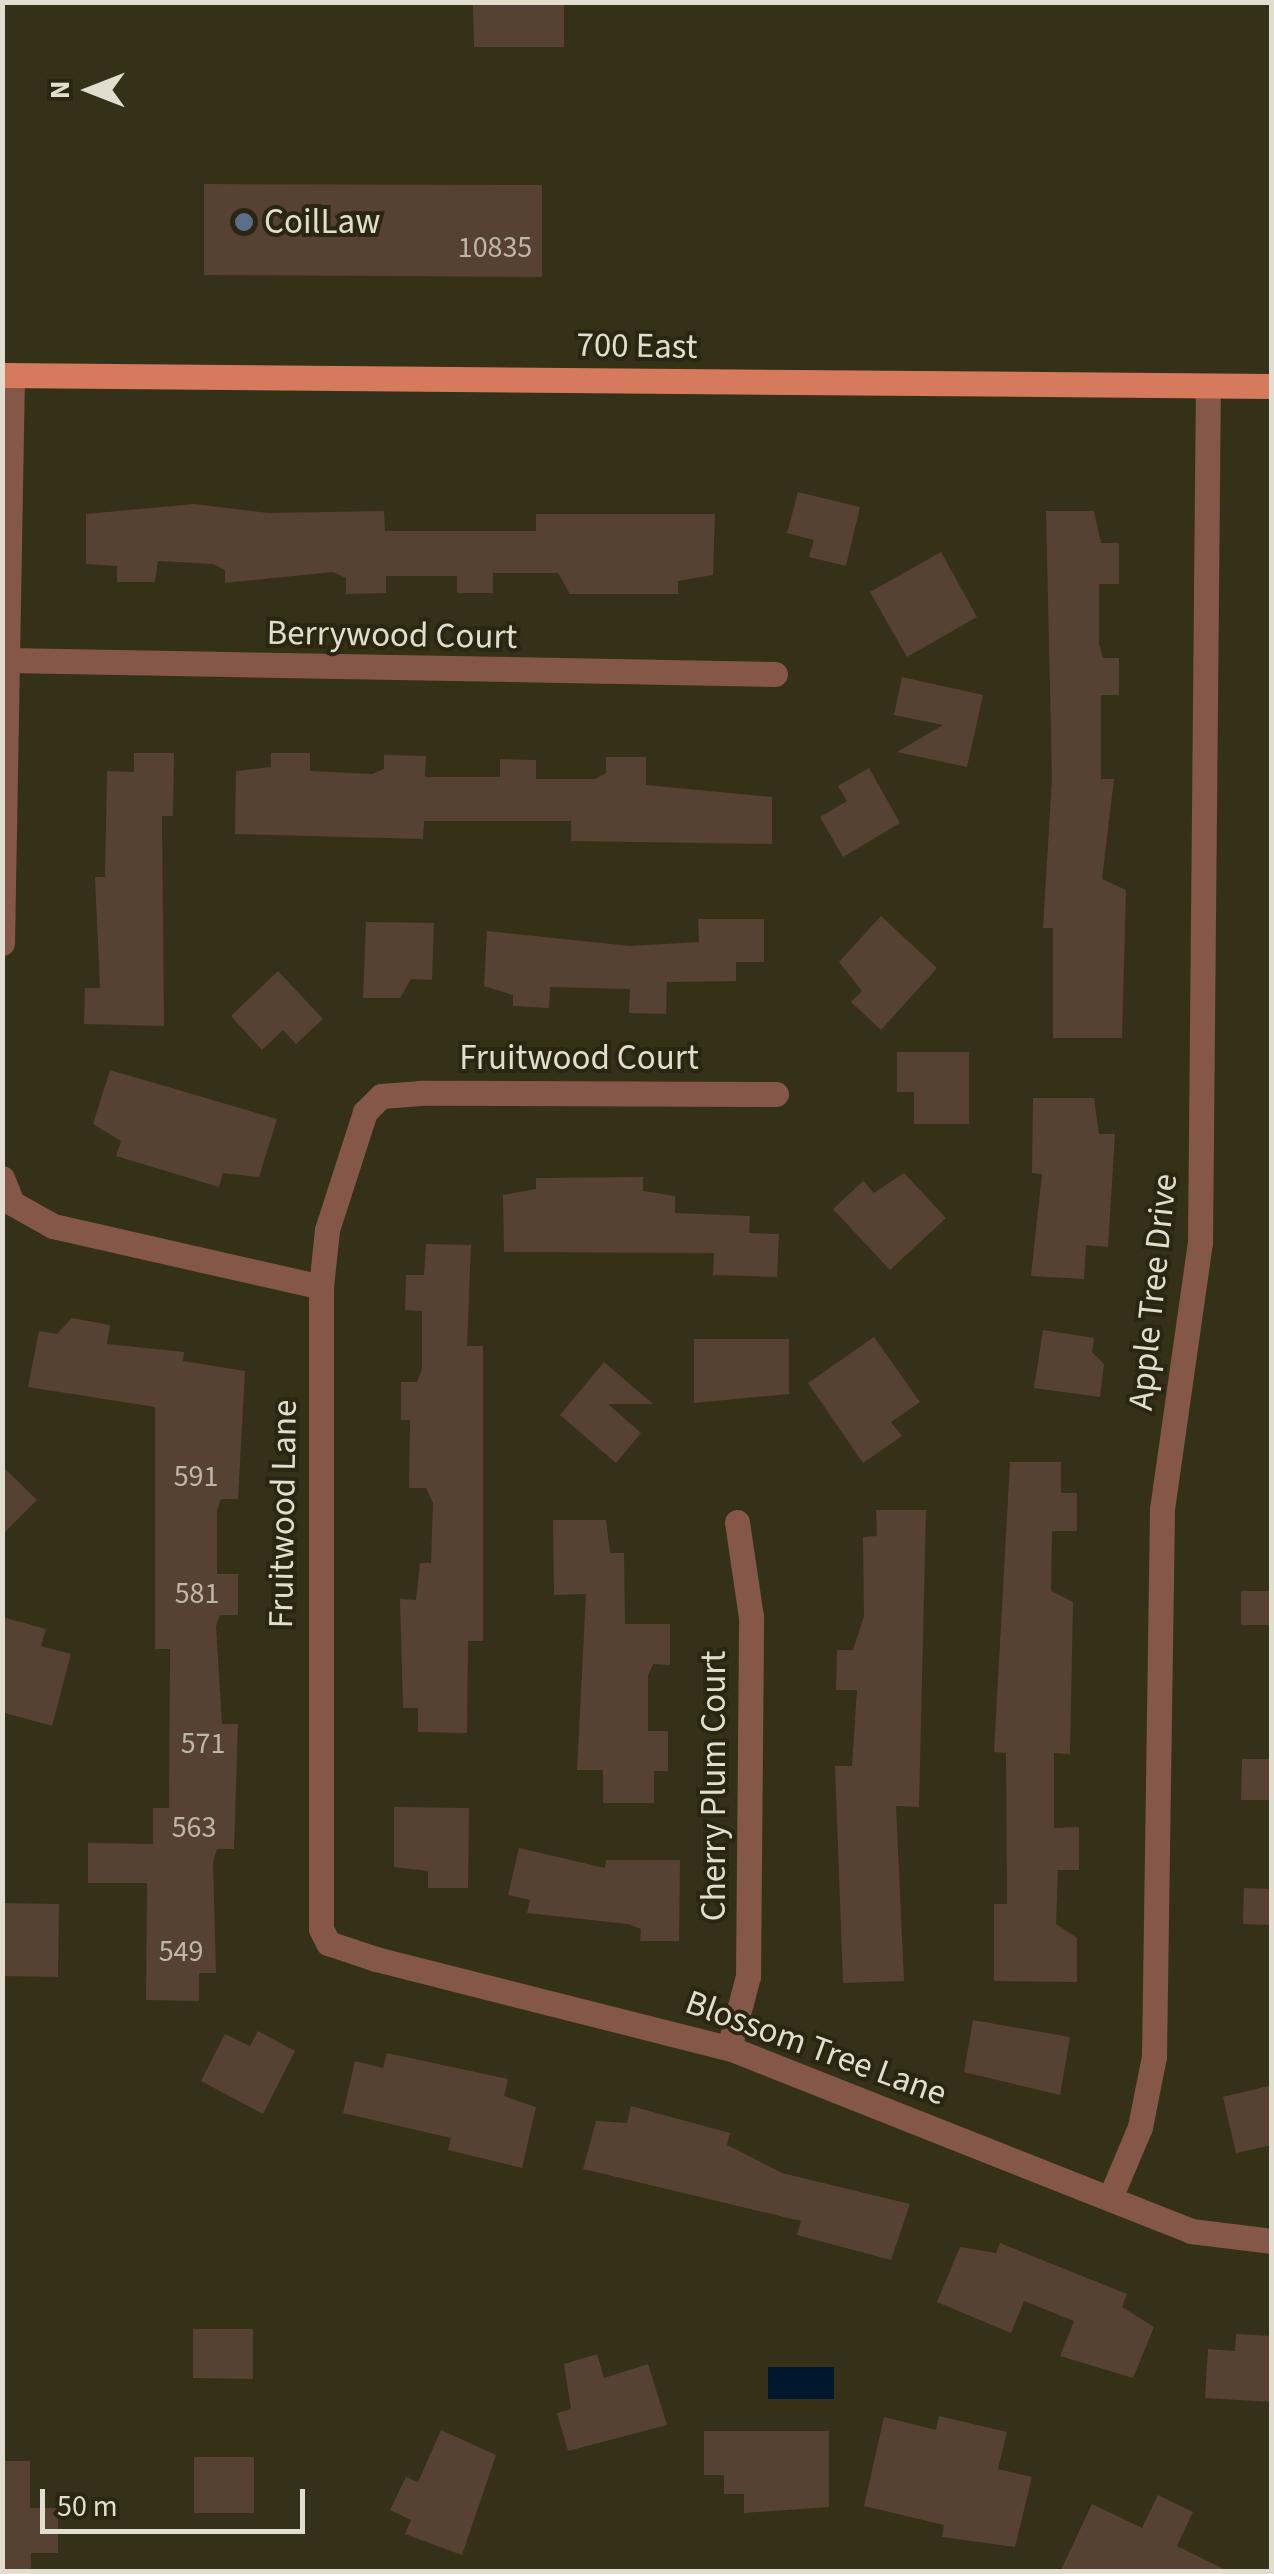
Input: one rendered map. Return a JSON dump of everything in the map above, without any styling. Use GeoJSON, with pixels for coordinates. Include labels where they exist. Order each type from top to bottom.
{"type":"FeatureCollection","features":[{"type":"Feature","properties":{"kind":"main road","name":"700 East"},"geometry":{"type":"LineString","coordinates":[[7,375],[1272,386]]}},
{"type":"Feature","properties":{"kind":"street"},"geometry":{"type":"LineString","coordinates":[[2,943],[7,375]]}},
{"type":"Feature","properties":{"kind":"street","name":"Apple Tree Drive"},"geometry":{"type":"LineString","coordinates":[[1110,2198],[1140,2127],[1154,2056],[1160,1542],[1200,1242],[1208,386]]}},
{"type":"Feature","properties":{"kind":"street","name":"Berrywood Court"},"geometry":{"type":"LineString","coordinates":[[7,660],[775,674]]}},
{"type":"Feature","properties":{"kind":"street","name":"Fruitwood Court"},"geometry":{"type":"LineString","coordinates":[[382,1096],[776,1094]]}},
{"type":"Feature","properties":{"kind":"street","name":"Fruitwood Lane"},"geometry":{"type":"LineString","coordinates":[[328,1943],[314,1896],[321,1286],[355,1132],[382,1096]]}},
{"type":"Feature","properties":{"kind":"street"},"geometry":{"type":"LineString","coordinates":[[2,1178],[12,1203],[53,1226],[321,1286]]}},
{"type":"Feature","properties":{"kind":"street","name":"Cherry Plum Court"},"geometry":{"type":"LineString","coordinates":[[729,2048],[748,1976],[751,1617],[737,1522]]}},
{"type":"Feature","properties":{"kind":"street","name":"Blossom Tree Lane"},"geometry":{"type":"LineString","coordinates":[[328,1943],[729,2048],[1191,2231],[1272,2241]]}},
{"type":"Feature","properties":{"kind":"water"},"geometry":{"type":"Polygon","coordinates":[[[768,2367],[834,2367],[834,2399],[768,2399],[768,2367]]]}},
{"type":"Feature","properties":{"kind":"building"},"geometry":{"type":"Polygon","coordinates":[[[473,2],[564,2],[564,47],[474,47],[473,2]]]}},
{"type":"Feature","properties":{"kind":"building"},"geometry":{"type":"Polygon","coordinates":[[[204,184],[542,185],[542,277],[204,275],[204,184]]]}},
{"type":"Feature","properties":{"kind":"building"},"geometry":{"type":"Polygon","coordinates":[[[798,492],[860,507],[846,566],[809,557],[814,540],[787,533],[798,492]]]}},
{"type":"Feature","properties":{"kind":"building"},"geometry":{"type":"Polygon","coordinates":[[[194,504],[268,513],[384,511],[385,531],[536,531],[536,514],[715,514],[713,575],[678,581],[678,594],[570,594],[558,573],[493,573],[493,593],[457,593],[457,576],[386,576],[386,593],[346,594],[346,578],[333,572],[225,583],[225,570],[213,564],[158,561],[155,582],[117,582],[117,566],[86,564],[86,514],[194,504]]]}},
{"type":"Feature","properties":{"kind":"building"},"geometry":{"type":"Polygon","coordinates":[[[1046,511],[1094,511],[1101,543],[1119,543],[1119,584],[1099,584],[1099,644],[1103,658],[1119,658],[1119,695],[1101,695],[1101,779],[1114,779],[1102,879],[1126,890],[1122,1038],[1053,1038],[1053,928],[1043,928],[1052,778],[1046,511]]]}},
{"type":"Feature","properties":{"kind":"building"},"geometry":{"type":"Polygon","coordinates":[[[941,552],[977,617],[907,657],[870,592],[941,552]]]}},
{"type":"Feature","properties":{"kind":"building"},"geometry":{"type":"Polygon","coordinates":[[[902,677],[983,695],[967,767],[897,752],[943,725],[894,715],[902,677]]]}},
{"type":"Feature","properties":{"kind":"building"},"geometry":{"type":"Polygon","coordinates":[[[134,753],[174,753],[173,816],[162,816],[164,1026],[84,1024],[85,988],[100,988],[95,877],[105,877],[107,771],[134,772],[134,753]]]}},
{"type":"Feature","properties":{"kind":"building"},"geometry":{"type":"Polygon","coordinates":[[[271,753],[310,753],[310,771],[372,774],[384,769],[384,755],[426,756],[425,777],[500,777],[500,759],[536,760],[536,779],[595,779],[606,773],[606,757],[646,757],[646,785],[772,797],[772,844],[571,841],[571,821],[424,821],[423,839],[235,834],[236,771],[271,767],[271,753]]]}},
{"type":"Feature","properties":{"kind":"building"},"geometry":{"type":"Polygon","coordinates":[[[869,768],[900,823],[843,857],[820,817],[847,801],[838,786],[869,768]]]}},
{"type":"Feature","properties":{"kind":"building"},"geometry":{"type":"Polygon","coordinates":[[[881,916],[937,968],[881,1030],[851,1002],[862,991],[839,962],[881,916]]]}},
{"type":"Feature","properties":{"kind":"building"},"geometry":{"type":"Polygon","coordinates":[[[698,919],[764,919],[764,962],[736,962],[736,981],[667,982],[666,1014],[629,1013],[630,989],[550,987],[549,1008],[513,1006],[513,995],[484,986],[487,931],[630,946],[699,942],[698,919]]]}},
{"type":"Feature","properties":{"kind":"building"},"geometry":{"type":"Polygon","coordinates":[[[366,922],[434,923],[432,980],[411,979],[400,998],[363,998],[366,922]]]}},
{"type":"Feature","properties":{"kind":"building"},"geometry":{"type":"Polygon","coordinates":[[[278,971],[323,1019],[296,1044],[283,1030],[262,1050],[231,1016],[278,971]]]}},
{"type":"Feature","properties":{"kind":"building"},"geometry":{"type":"Polygon","coordinates":[[[897,1052],[969,1052],[969,1124],[914,1124],[914,1092],[897,1092],[897,1052]]]}},
{"type":"Feature","properties":{"kind":"building"},"geometry":{"type":"Polygon","coordinates":[[[110,1070],[277,1119],[259,1177],[223,1173],[219,1187],[116,1156],[121,1141],[93,1124],[110,1070]]]}},
{"type":"Feature","properties":{"kind":"building"},"geometry":{"type":"Polygon","coordinates":[[[1033,1098],[1094,1098],[1099,1134],[1115,1134],[1108,1247],[1086,1245],[1084,1279],[1031,1276],[1042,1174],[1032,1173],[1033,1098]]]}},
{"type":"Feature","properties":{"kind":"building"},"geometry":{"type":"Polygon","coordinates":[[[904,1173],[946,1218],[890,1270],[833,1209],[863,1181],[874,1193],[904,1173]]]}},
{"type":"Feature","properties":{"kind":"building"},"geometry":{"type":"Polygon","coordinates":[[[643,1177],[643,1191],[675,1196],[675,1213],[750,1216],[749,1233],[779,1234],[777,1277],[713,1275],[714,1253],[504,1252],[503,1195],[536,1189],[536,1178],[643,1177]]]}},
{"type":"Feature","properties":{"kind":"building"},"geometry":{"type":"Polygon","coordinates":[[[426,1244],[471,1245],[467,1346],[483,1346],[483,1641],[468,1641],[467,1733],[418,1732],[418,1708],[403,1708],[400,1599],[416,1600],[420,1563],[431,1563],[433,1503],[426,1488],[409,1488],[410,1420],[401,1420],[401,1382],[417,1382],[422,1369],[422,1311],[405,1310],[406,1275],[424,1275],[426,1244]]]}},
{"type":"Feature","properties":{"kind":"building"},"geometry":{"type":"Polygon","coordinates":[[[72,1318],[110,1325],[107,1344],[184,1352],[183,1361],[245,1371],[238,1499],[221,1499],[217,1510],[217,1574],[238,1574],[238,1615],[220,1615],[216,1626],[222,1724],[238,1724],[234,1849],[217,1849],[213,1862],[216,1973],[199,1973],[199,2001],[146,2000],[147,1883],[88,1883],[88,1843],[153,1844],[153,1808],[169,1808],[170,1649],[155,1649],[155,1407],[28,1387],[39,1331],[57,1334],[72,1318]]]}},
{"type":"Feature","properties":{"kind":"building"},"geometry":{"type":"Polygon","coordinates":[[[1043,1330],[1094,1338],[1092,1352],[1104,1364],[1100,1397],[1034,1388],[1043,1330]]]}},
{"type":"Feature","properties":{"kind":"building"},"geometry":{"type":"Polygon","coordinates":[[[874,1337],[920,1402],[891,1422],[902,1436],[863,1463],[808,1383],[874,1337]]]}},
{"type":"Feature","properties":{"kind":"building"},"geometry":{"type":"Polygon","coordinates":[[[694,1339],[789,1339],[789,1394],[694,1403],[694,1339]]]}},
{"type":"Feature","properties":{"kind":"building"},"geometry":{"type":"Polygon","coordinates":[[[604,1362],[653,1404],[608,1404],[641,1433],[616,1463],[560,1415],[604,1362]]]}},
{"type":"Feature","properties":{"kind":"building"},"geometry":{"type":"Polygon","coordinates":[[[1010,1462],[1061,1462],[1061,1493],[1077,1493],[1077,1531],[1052,1531],[1051,1591],[1073,1602],[1070,1754],[1054,1753],[1054,1828],[1079,1827],[1079,1870],[1058,1870],[1056,1924],[1077,1938],[1077,1982],[994,1981],[994,1904],[1007,1904],[1006,1753],[994,1752],[1010,1462]]]}},
{"type":"Feature","properties":{"kind":"building"},"geometry":{"type":"Polygon","coordinates":[[[2,1466],[37,1500],[2,1535],[2,1466]]]}},
{"type":"Feature","properties":{"kind":"building"},"geometry":{"type":"Polygon","coordinates":[[[876,1510],[926,1510],[919,1807],[896,1806],[904,1981],[843,1983],[835,1766],[852,1766],[857,1690],[836,1690],[837,1650],[853,1650],[864,1616],[863,1537],[877,1536],[876,1510]]]}},
{"type":"Feature","properties":{"kind":"building"},"geometry":{"type":"Polygon","coordinates":[[[553,1520],[606,1520],[610,1553],[624,1553],[625,1624],[670,1624],[670,1665],[653,1664],[648,1676],[648,1731],[668,1731],[668,1771],[654,1771],[654,1803],[603,1803],[603,1770],[577,1770],[586,1594],[554,1595],[553,1520]]]}},
{"type":"Feature","properties":{"kind":"building"},"geometry":{"type":"Polygon","coordinates":[[[1241,1591],[1272,1591],[1272,1625],[1241,1625],[1241,1591]]]}},
{"type":"Feature","properties":{"kind":"building"},"geometry":{"type":"Polygon","coordinates":[[[2,1617],[46,1629],[41,1646],[71,1654],[52,1726],[5,1713],[2,1617]]]}},
{"type":"Feature","properties":{"kind":"building"},"geometry":{"type":"Polygon","coordinates":[[[1242,1759],[1272,1759],[1272,1800],[1241,1800],[1242,1759]]]}},
{"type":"Feature","properties":{"kind":"building"},"geometry":{"type":"Polygon","coordinates":[[[394,1807],[469,1808],[468,1888],[428,1888],[428,1871],[394,1867],[394,1807]]]}},
{"type":"Feature","properties":{"kind":"building"},"geometry":{"type":"Polygon","coordinates":[[[519,1848],[605,1868],[606,1860],[680,1860],[679,1941],[640,1941],[641,1929],[628,1924],[527,1913],[530,1900],[508,1895],[519,1848]]]}},
{"type":"Feature","properties":{"kind":"building"},"geometry":{"type":"Polygon","coordinates":[[[1244,1888],[1272,1889],[1272,1925],[1243,1924],[1244,1888]]]}},
{"type":"Feature","properties":{"kind":"building"},"geometry":{"type":"Polygon","coordinates":[[[2,1903],[59,1904],[58,1977],[2,1976],[2,1903]]]}},
{"type":"Feature","properties":{"kind":"building"},"geometry":{"type":"Polygon","coordinates":[[[973,2020],[1070,2037],[1060,2095],[964,2072],[973,2020]]]}},
{"type":"Feature","properties":{"kind":"building"},"geometry":{"type":"Polygon","coordinates":[[[258,2031],[295,2051],[263,2114],[201,2081],[225,2034],[250,2046],[258,2031]]]}},
{"type":"Feature","properties":{"kind":"building"},"geometry":{"type":"Polygon","coordinates":[[[387,2053],[508,2079],[504,2096],[536,2107],[522,2168],[448,2150],[451,2138],[343,2113],[355,2061],[383,2068],[387,2053]]]}},
{"type":"Feature","properties":{"kind":"building"},"geometry":{"type":"Polygon","coordinates":[[[1272,2085],[1272,2145],[1236,2153],[1223,2097],[1272,2085]]]}},
{"type":"Feature","properties":{"kind":"building"},"geometry":{"type":"Polygon","coordinates":[[[631,2106],[730,2133],[727,2145],[782,2173],[910,2204],[891,2260],[797,2235],[801,2221],[583,2169],[596,2121],[627,2123],[631,2106]]]}},
{"type":"Feature","properties":{"kind":"building"},"geometry":{"type":"Polygon","coordinates":[[[1000,2243],[1127,2294],[1122,2307],[1154,2327],[1133,2378],[1060,2356],[1074,2321],[1024,2301],[1011,2333],[937,2302],[960,2247],[996,2253],[1000,2243]]]}},
{"type":"Feature","properties":{"kind":"building"},"geometry":{"type":"Polygon","coordinates":[[[193,2329],[253,2329],[253,2379],[193,2378],[193,2329]]]}},
{"type":"Feature","properties":{"kind":"building"},"geometry":{"type":"Polygon","coordinates":[[[1236,2334],[1272,2336],[1272,2402],[1205,2398],[1208,2349],[1235,2351],[1236,2334]]]}},
{"type":"Feature","properties":{"kind":"building"},"geometry":{"type":"Polygon","coordinates":[[[597,2354],[604,2378],[648,2364],[667,2425],[568,2451],[557,2413],[571,2409],[564,2364],[597,2354]]]}},
{"type":"Feature","properties":{"kind":"building"},"geometry":{"type":"Polygon","coordinates":[[[939,2416],[1007,2432],[998,2469],[1032,2477],[1015,2547],[942,2537],[944,2525],[864,2506],[884,2417],[936,2430],[939,2416]]]}},
{"type":"Feature","properties":{"kind":"building"},"geometry":{"type":"Polygon","coordinates":[[[441,2430],[496,2455],[462,2555],[405,2534],[411,2520],[390,2510],[406,2477],[418,2482],[441,2430]]]}},
{"type":"Feature","properties":{"kind":"building"},"geometry":{"type":"Polygon","coordinates":[[[704,2431],[829,2431],[829,2507],[744,2513],[744,2494],[724,2494],[724,2475],[704,2475],[704,2431]]]}},
{"type":"Feature","properties":{"kind":"building"},"geometry":{"type":"Polygon","coordinates":[[[194,2457],[254,2457],[254,2513],[194,2513],[194,2457]]]}},
{"type":"Feature","properties":{"kind":"building"},"geometry":{"type":"Polygon","coordinates":[[[2,2461],[30,2461],[30,2508],[58,2508],[58,2553],[31,2553],[31,2572],[2,2572],[2,2461]]]}},
{"type":"Feature","properties":{"kind":"building"},"geometry":{"type":"Polygon","coordinates":[[[1158,2495],[1193,2512],[1177,2546],[1230,2572],[1060,2572],[1092,2504],[1142,2528],[1158,2495]]]}},
{"type":"Feature","properties":{"kind":"place","name":"CoilLaw"},"geometry":{"type":"Point","coordinates":[244,222]}}]}
